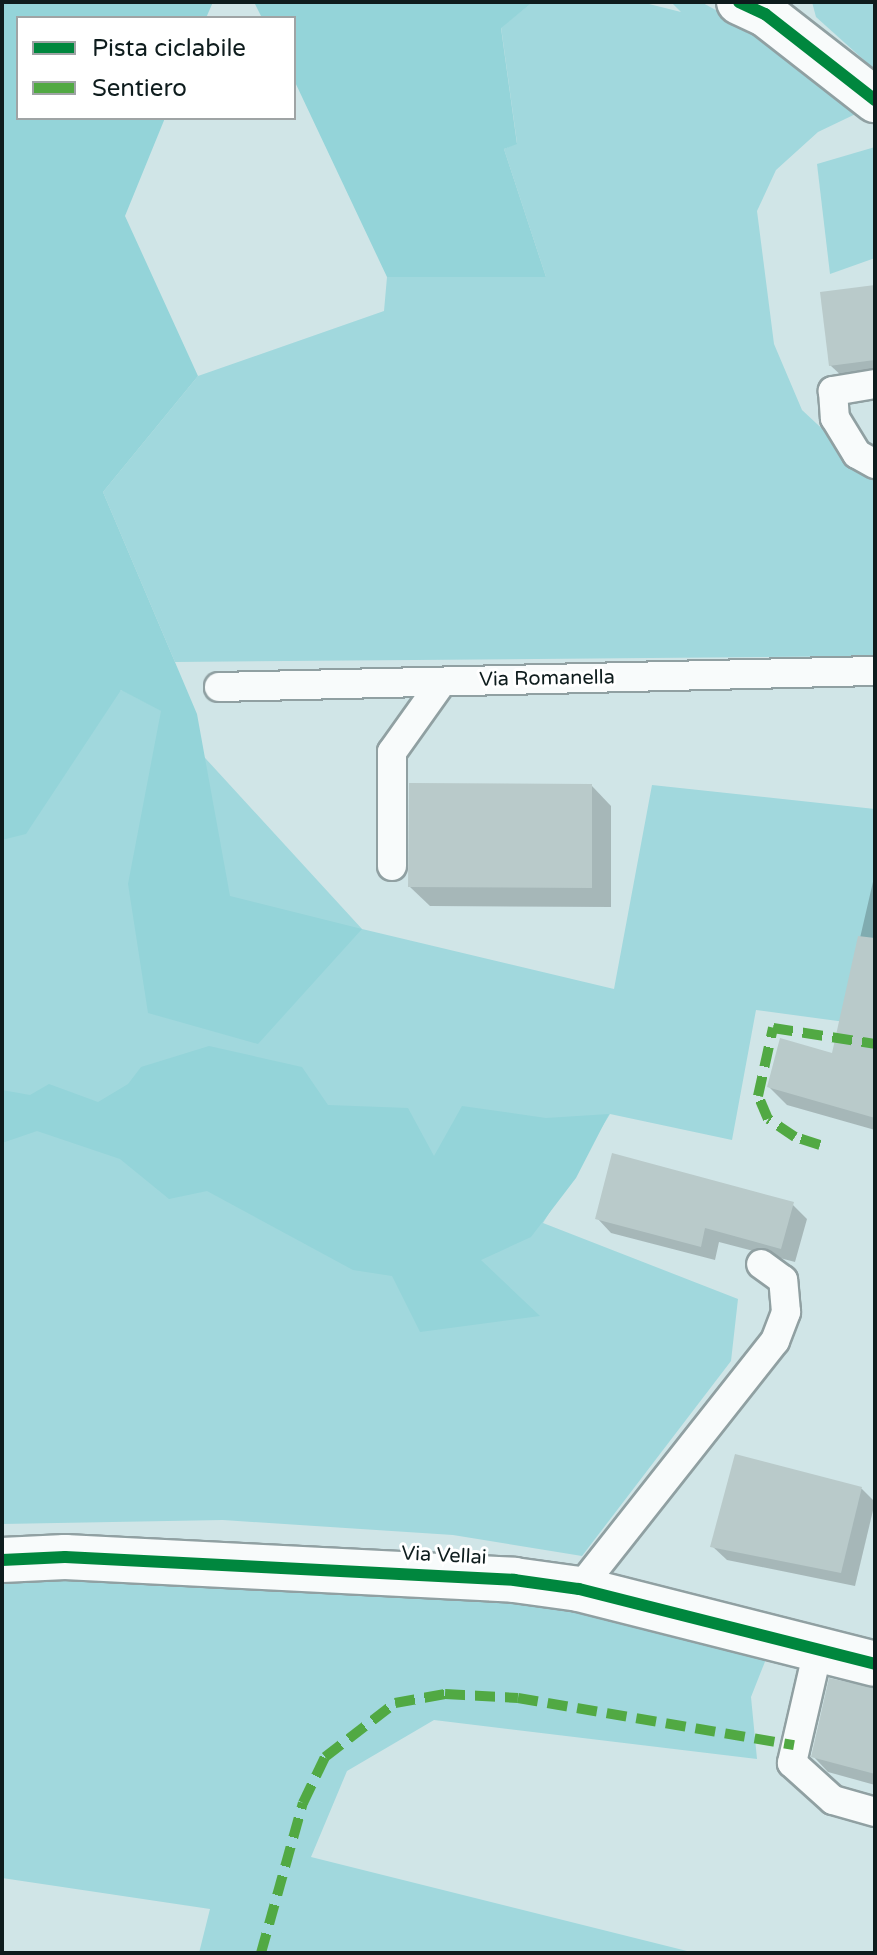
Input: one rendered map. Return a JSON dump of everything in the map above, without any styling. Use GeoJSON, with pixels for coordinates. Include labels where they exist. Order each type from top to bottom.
{"type":"FeatureCollection","features":[{"type":"Feature","properties":{"kind":"street"},"geometry":{"type":"LineString","coordinates":[[739,2],[765,14],[875,100]]}},
{"type":"Feature","properties":{"kind":"street","name":"Via Vellai"},"geometry":{"type":"LineString","coordinates":[[2,1560],[65,1557],[514,1580],[579,1589],[875,1664]]}},
{"type":"Feature","properties":{"kind":"lane"},"geometry":{"type":"LineString","coordinates":[[875,384],[833,391],[835,418],[857,454],[875,464]]}},
{"type":"Feature","properties":{"kind":"lane","name":"Via Romanella"},"geometry":{"type":"LineString","coordinates":[[219,687],[875,671]]}},
{"type":"Feature","properties":{"kind":"lane"},"geometry":{"type":"LineString","coordinates":[[392,866],[392,752],[442,682]]}},
{"type":"Feature","properties":{"kind":"lane"},"geometry":{"type":"LineString","coordinates":[[579,1589],[775,1341],[786,1312],[783,1280],[761,1264]]}},
{"type":"Feature","properties":{"kind":"lane"},"geometry":{"type":"LineString","coordinates":[[818,1650],[792,1763],[833,1800],[875,1812]]}},
{"type":"Feature","properties":{"kind":"shaded area"},"geometry":{"type":"Polygon","coordinates":[[[2,2],[213,2],[207,16],[16,16],[16,120],[164,120],[125,216],[198,376],[103,492],[197,714],[230,896],[362,929],[258,1044],[148,1013],[128,884],[161,711],[121,690],[26,834],[2,840],[2,2]]]}},
{"type":"Feature","properties":{"kind":"shaded area"},"geometry":{"type":"Polygon","coordinates":[[[254,2],[533,2],[501,28],[517,144],[504,149],[546,277],[387,277],[296,84],[296,16],[261,16],[254,2]]]}},
{"type":"Feature","properties":{"kind":"shaded area"},"geometry":{"type":"Polygon","coordinates":[[[533,2],[641,2],[681,12],[671,2],[701,2],[760,34],[866,109],[818,132],[776,170],[757,211],[774,344],[802,410],[875,478],[875,656],[175,662],[103,492],[198,376],[384,311],[387,277],[546,277],[504,149],[517,143],[501,27],[533,2]]]}},
{"type":"Feature","properties":{"kind":"shaded area"},"geometry":{"type":"Polygon","coordinates":[[[812,2],[875,2],[875,70],[816,17],[812,2]]]}},
{"type":"Feature","properties":{"kind":"shaded area"},"geometry":{"type":"Polygon","coordinates":[[[875,147],[875,258],[830,274],[817,164],[875,147]]]}},
{"type":"Feature","properties":{"kind":"shaded area"},"geometry":{"type":"Polygon","coordinates":[[[122,690],[162,711],[362,929],[614,989],[652,785],[875,809],[875,1026],[756,1010],[732,1140],[610,1114],[543,1223],[738,1299],[731,1361],[582,1556],[453,1535],[223,1520],[2,1524],[2,731],[122,690]]]}},
{"type":"Feature","properties":{"kind":"shaded area"},"geometry":{"type":"Polygon","coordinates":[[[209,1046],[302,1067],[328,1105],[408,1108],[434,1156],[462,1106],[546,1118],[609,1114],[576,1178],[531,1237],[481,1260],[540,1316],[420,1332],[392,1276],[353,1270],[207,1191],[169,1199],[120,1159],[37,1131],[2,1143],[2,1090],[30,1095],[49,1084],[98,1102],[128,1084],[141,1067],[209,1046]]]}},
{"type":"Feature","properties":{"kind":"shaded area"},"geometry":{"type":"Polygon","coordinates":[[[61,1574],[559,1601],[766,1659],[751,1697],[757,1759],[434,1720],[347,1771],[311,1857],[695,1953],[199,1953],[210,1909],[2,1878],[2,1580],[61,1574]]]}},
{"type":"Feature","properties":{"kind":"building"},"geometry":{"type":"Polygon","coordinates":[[[875,285],[875,360],[829,366],[820,292],[875,285]]]}},
{"type":"Feature","properties":{"kind":"building"},"geometry":{"type":"Polygon","coordinates":[[[409,783],[592,784],[592,888],[408,887],[409,783]]]}},
{"type":"Feature","properties":{"kind":"building"},"geometry":{"type":"Polygon","coordinates":[[[858,936],[875,938],[875,1118],[767,1087],[780,1038],[832,1053],[858,936]]]}},
{"type":"Feature","properties":{"kind":"building"},"geometry":{"type":"Polygon","coordinates":[[[612,1153],[794,1202],[781,1249],[705,1228],[701,1247],[595,1219],[612,1153]]]}},
{"type":"Feature","properties":{"kind":"building"},"geometry":{"type":"Polygon","coordinates":[[[735,1454],[862,1487],[841,1573],[710,1547],[735,1454]]]}},
{"type":"Feature","properties":{"kind":"building"},"geometry":{"type":"Polygon","coordinates":[[[829,1678],[875,1688],[875,1774],[811,1757],[829,1678]]]}},
{"type":"Feature","properties":{"kind":"marked path"},"geometry":{"type":"LineString","coordinates":[[820,1145],[795,1137],[768,1119],[758,1096],[773,1028],[875,1044]]}},
{"type":"Feature","properties":{"kind":"marked path"},"geometry":{"type":"LineString","coordinates":[[261,1953],[303,1803],[325,1757],[395,1703],[445,1694],[518,1698],[794,1745]]}},
{"type":"Feature","properties":{"kind":"cycle path"},"geometry":{"type":"LineString","coordinates":[[739,2],[765,14],[875,100]]}},
{"type":"Feature","properties":{"kind":"cycle path"},"geometry":{"type":"LineString","coordinates":[[2,1560],[65,1557],[514,1580],[579,1589],[875,1664]]}}]}
